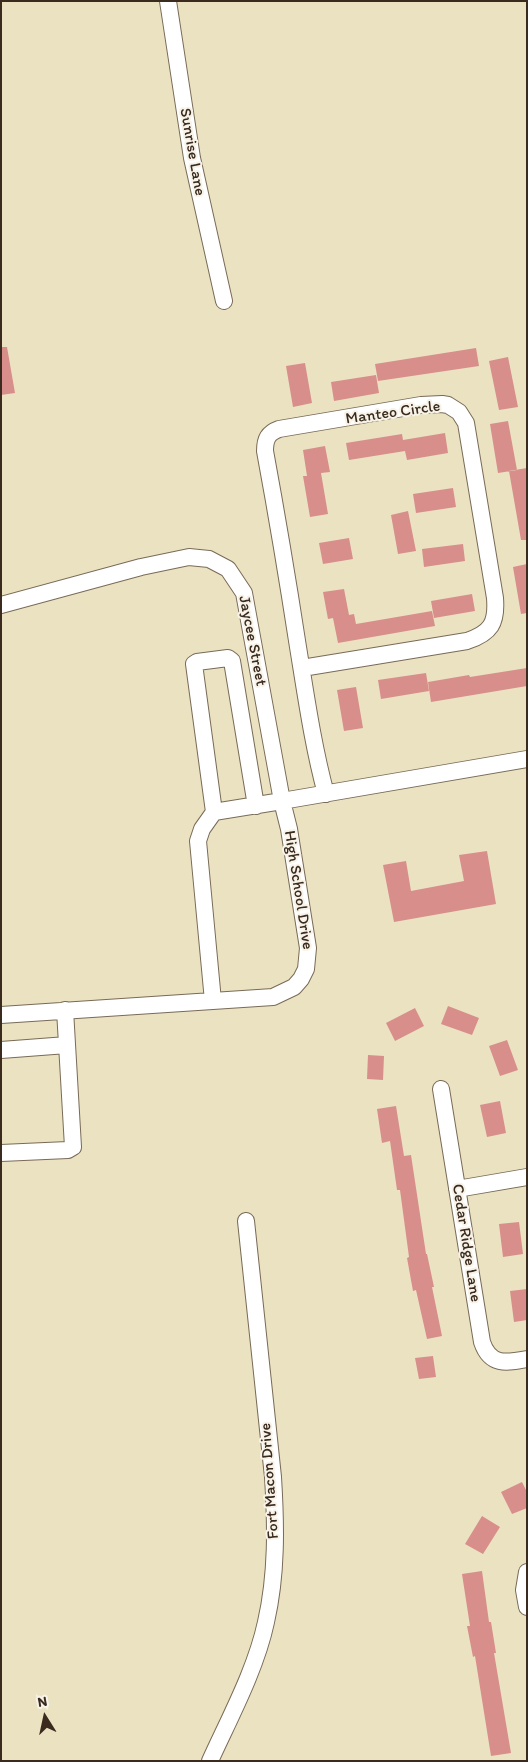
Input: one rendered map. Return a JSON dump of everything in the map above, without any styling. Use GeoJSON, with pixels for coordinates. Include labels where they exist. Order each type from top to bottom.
{"type":"FeatureCollection","features":[{"type":"Feature","properties":{"kind":"street","name":"Sunrise Lane"},"geometry":{"type":"LineString","coordinates":[[168,1],[192,158],[224,301]]}},
{"type":"Feature","properties":{"kind":"street","name":"Manteo Circle"},"geometry":{"type":"LineString","coordinates":[[302,668],[467,641],[485,633],[492,626],[496,609],[496,598],[466,423],[459,412],[448,405],[421,406],[279,429],[267,436],[265,451],[313,736],[326,794]]}},
{"type":"Feature","properties":{"kind":"street","name":"Jaycee Street"},"geometry":{"type":"LineString","coordinates":[[1,605],[141,567],[189,557],[209,559],[228,568],[244,593],[282,801]]}},
{"type":"Feature","properties":{"kind":"street"},"geometry":{"type":"LineString","coordinates":[[213,1001],[198,841],[202,829],[214,812],[194,664],[197,662],[228,658],[232,661],[256,806]]}},
{"type":"Feature","properties":{"kind":"street"},"geometry":{"type":"LineString","coordinates":[[214,812],[527,760]]}},
{"type":"Feature","properties":{"kind":"street","name":"High School Drive"},"geometry":{"type":"LineString","coordinates":[[1,1015],[274,996],[294,987],[306,969],[308,948],[289,829],[282,801]]}},
{"type":"Feature","properties":{"kind":"street"},"geometry":{"type":"LineString","coordinates":[[1,1153],[68,1150],[73,1147],[65,1010]]}},
{"type":"Feature","properties":{"kind":"street"},"geometry":{"type":"LineString","coordinates":[[1,1050],[67,1045]]}},
{"type":"Feature","properties":{"kind":"street","name":"Cedar Ridge Lane"},"geometry":{"type":"LineString","coordinates":[[441,1090],[485,1349],[488,1356],[503,1362],[527,1359]]}},
{"type":"Feature","properties":{"kind":"street"},"geometry":{"type":"LineString","coordinates":[[457,1189],[527,1177]]}},
{"type":"Feature","properties":{"kind":"street","name":"Fort Macon Drive"},"geometry":{"type":"LineString","coordinates":[[210,1761],[254,1660],[266,1624],[275,1552],[273,1477],[246,1221]]}},
{"type":"Feature","properties":{"kind":"street"},"geometry":{"type":"LineString","coordinates":[[527,1572],[524,1590],[527,1607]]}},
{"type":"Feature","properties":{"kind":"building"},"geometry":{"type":"Polygon","coordinates":[[[1,347],[7,347],[15,393],[1,395],[1,347]]]}},
{"type":"Feature","properties":{"kind":"building"},"geometry":{"type":"Polygon","coordinates":[[[476,348],[479,366],[378,381],[375,364],[476,348]]]}},
{"type":"Feature","properties":{"kind":"building"},"geometry":{"type":"Polygon","coordinates":[[[508,357],[518,407],[499,410],[489,361],[508,357]]]}},
{"type":"Feature","properties":{"kind":"building"},"geometry":{"type":"Polygon","coordinates":[[[305,363],[312,403],[293,407],[286,366],[305,363]]]}},
{"type":"Feature","properties":{"kind":"building"},"geometry":{"type":"Polygon","coordinates":[[[376,375],[379,393],[334,401],[331,382],[376,375]]]}},
{"type":"Feature","properties":{"kind":"building"},"geometry":{"type":"Polygon","coordinates":[[[508,421],[517,470],[498,473],[490,424],[508,421]]]}},
{"type":"Feature","properties":{"kind":"building"},"geometry":{"type":"Polygon","coordinates":[[[445,433],[448,453],[407,460],[405,451],[349,460],[346,443],[402,434],[403,440],[445,433]]]}},
{"type":"Feature","properties":{"kind":"building"},"geometry":{"type":"Polygon","coordinates":[[[325,446],[330,472],[321,473],[328,514],[310,517],[303,476],[307,476],[303,450],[325,446]]]}},
{"type":"Feature","properties":{"kind":"building"},"geometry":{"type":"Polygon","coordinates":[[[527,468],[527,540],[521,540],[509,471],[527,468]]]}},
{"type":"Feature","properties":{"kind":"building"},"geometry":{"type":"Polygon","coordinates":[[[453,488],[456,507],[416,513],[413,494],[453,488]]]}},
{"type":"Feature","properties":{"kind":"building"},"geometry":{"type":"Polygon","coordinates":[[[408,511],[416,551],[398,554],[391,515],[408,511]]]}},
{"type":"Feature","properties":{"kind":"building"},"geometry":{"type":"Polygon","coordinates":[[[349,538],[353,559],[323,564],[319,543],[349,538]]]}},
{"type":"Feature","properties":{"kind":"building"},"geometry":{"type":"Polygon","coordinates":[[[463,544],[465,561],[424,567],[422,549],[463,544]]]}},
{"type":"Feature","properties":{"kind":"building"},"geometry":{"type":"Polygon","coordinates":[[[527,564],[527,613],[521,614],[513,567],[527,564]]]}},
{"type":"Feature","properties":{"kind":"building"},"geometry":{"type":"Polygon","coordinates":[[[344,589],[349,615],[354,614],[356,624],[432,611],[435,626],[338,643],[333,618],[328,619],[323,592],[344,589]]]}},
{"type":"Feature","properties":{"kind":"building"},"geometry":{"type":"Polygon","coordinates":[[[472,594],[475,611],[434,618],[431,601],[472,594]]]}},
{"type":"Feature","properties":{"kind":"building"},"geometry":{"type":"Polygon","coordinates":[[[527,668],[527,686],[431,702],[428,682],[527,668]]]}},
{"type":"Feature","properties":{"kind":"building"},"geometry":{"type":"Polygon","coordinates":[[[426,673],[429,691],[381,699],[378,680],[426,673]]]}},
{"type":"Feature","properties":{"kind":"building"},"geometry":{"type":"Polygon","coordinates":[[[356,687],[363,728],[344,731],[337,690],[356,687]]]}},
{"type":"Feature","properties":{"kind":"building"},"geometry":{"type":"Polygon","coordinates":[[[487,851],[496,904],[394,922],[383,865],[406,861],[411,891],[464,881],[459,855],[487,851]]]}},
{"type":"Feature","properties":{"kind":"building"},"geometry":{"type":"Polygon","coordinates":[[[448,1006],[479,1018],[472,1035],[441,1024],[448,1006]]]}},
{"type":"Feature","properties":{"kind":"building"},"geometry":{"type":"Polygon","coordinates":[[[415,1008],[424,1026],[395,1041],[386,1023],[415,1008]]]}},
{"type":"Feature","properties":{"kind":"building"},"geometry":{"type":"Polygon","coordinates":[[[507,1040],[518,1070],[500,1076],[489,1046],[507,1040]]]}},
{"type":"Feature","properties":{"kind":"building"},"geometry":{"type":"Polygon","coordinates":[[[368,1055],[384,1056],[383,1080],[367,1079],[368,1055]]]}},
{"type":"Feature","properties":{"kind":"building"},"geometry":{"type":"Polygon","coordinates":[[[500,1101],[506,1133],[487,1137],[480,1105],[500,1101]]]}},
{"type":"Feature","properties":{"kind":"building"},"geometry":{"type":"Polygon","coordinates":[[[396,1106],[404,1156],[411,1155],[426,1254],[434,1287],[432,1287],[442,1336],[427,1339],[416,1290],[413,1291],[407,1258],[409,1257],[400,1190],[397,1190],[390,1141],[382,1143],[377,1109],[396,1106]]]}},
{"type":"Feature","properties":{"kind":"building"},"geometry":{"type":"Polygon","coordinates":[[[519,1222],[523,1254],[503,1257],[499,1224],[519,1222]]]}},
{"type":"Feature","properties":{"kind":"building"},"geometry":{"type":"Polygon","coordinates":[[[527,1289],[527,1320],[514,1322],[510,1291],[527,1289]]]}},
{"type":"Feature","properties":{"kind":"building"},"geometry":{"type":"Polygon","coordinates":[[[433,1356],[436,1377],[419,1379],[415,1358],[433,1356]]]}},
{"type":"Feature","properties":{"kind":"building"},"geometry":{"type":"Polygon","coordinates":[[[522,1482],[527,1492],[527,1508],[512,1514],[501,1492],[522,1482]]]}},
{"type":"Feature","properties":{"kind":"building"},"geometry":{"type":"Polygon","coordinates":[[[482,1516],[500,1527],[483,1554],[465,1544],[482,1516]]]}},
{"type":"Feature","properties":{"kind":"building"},"geometry":{"type":"Polygon","coordinates":[[[482,1571],[511,1753],[491,1756],[475,1656],[473,1657],[467,1626],[470,1626],[462,1574],[482,1571]]]}}]}
